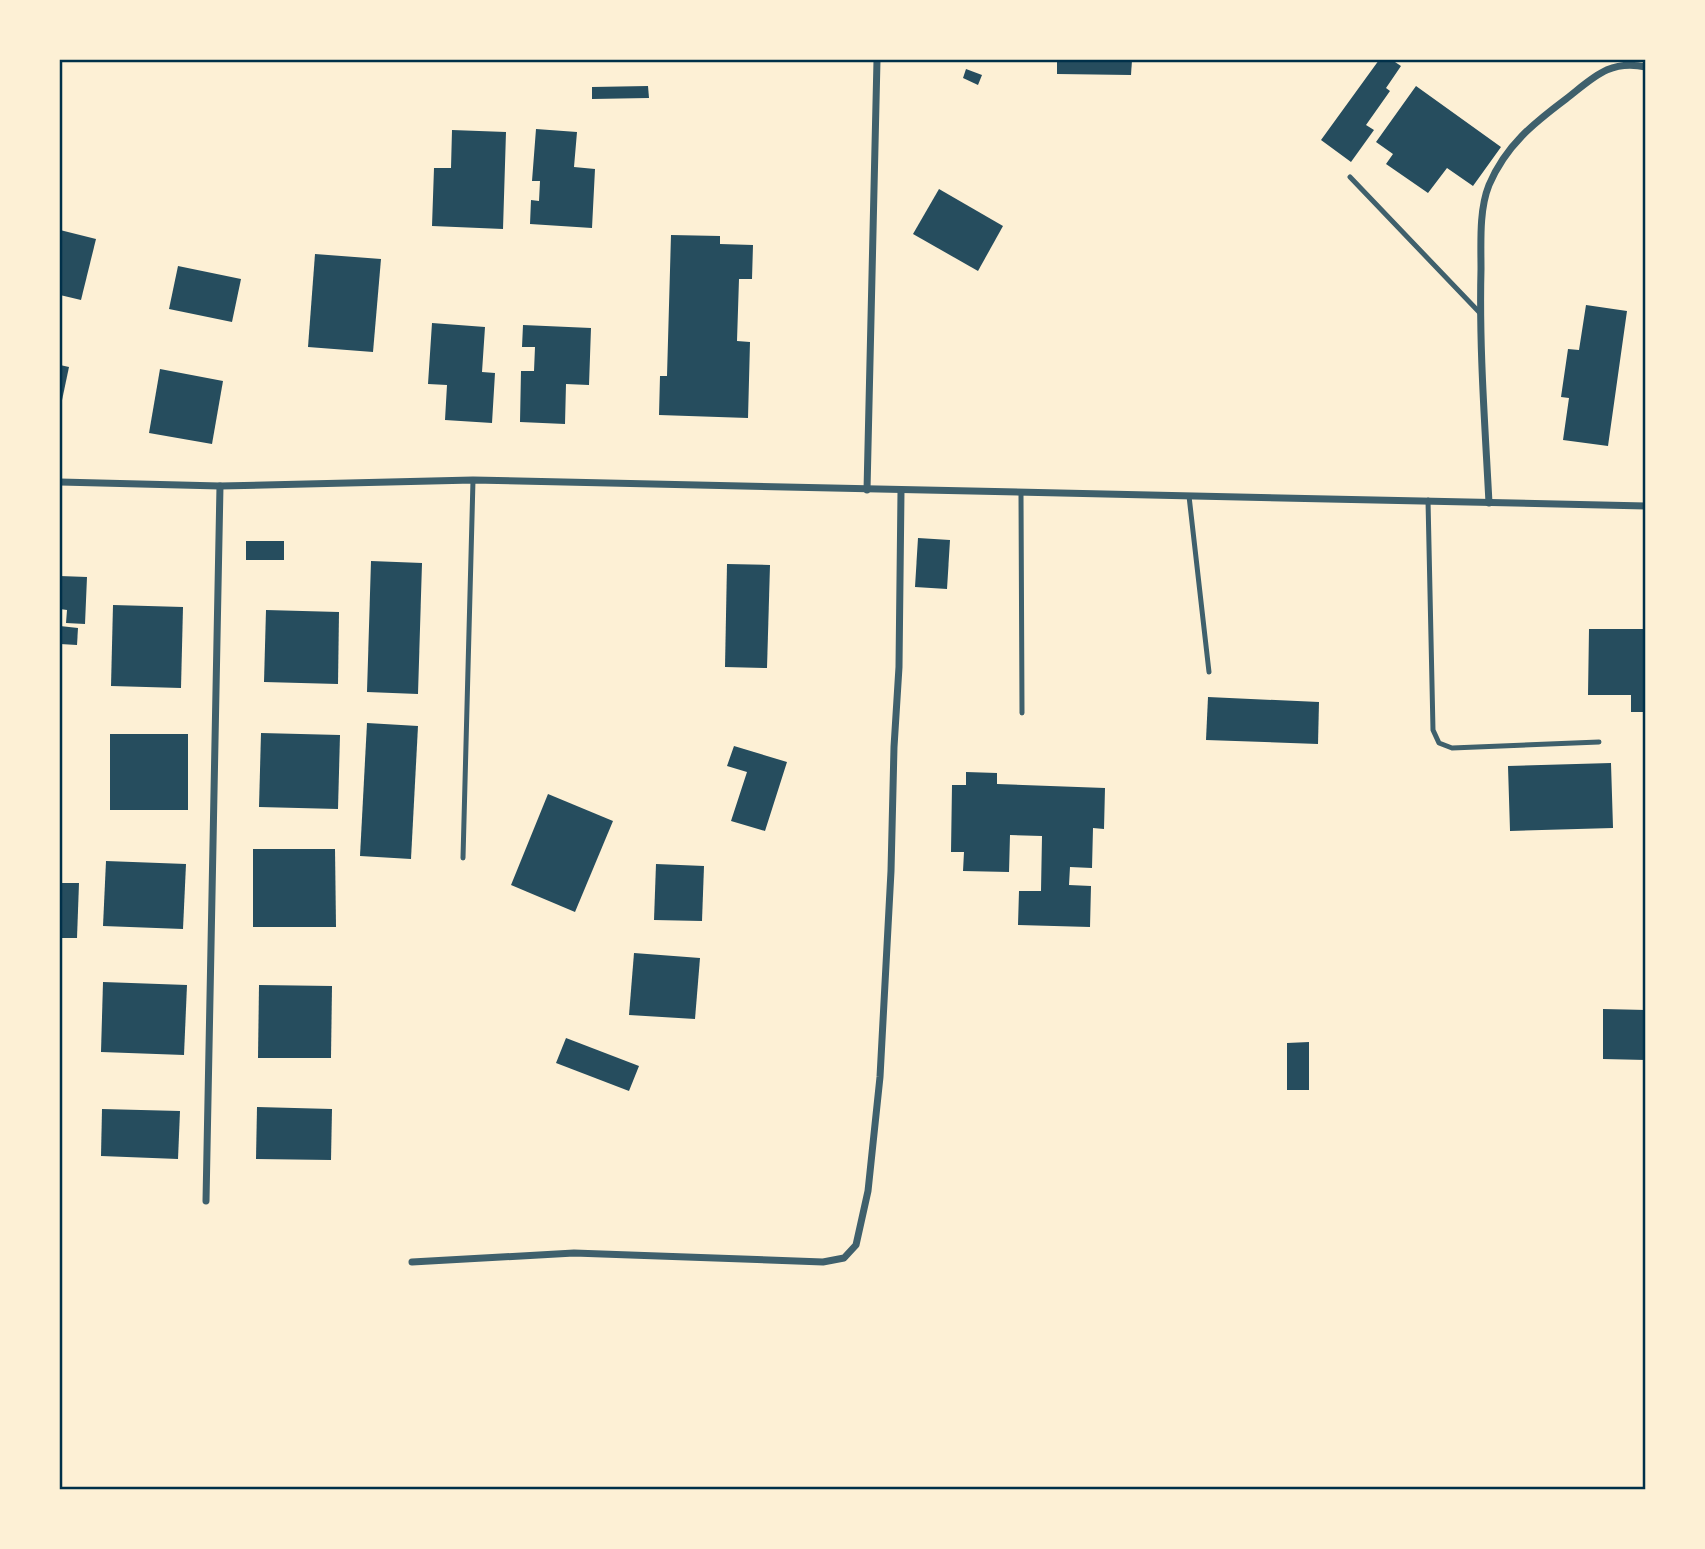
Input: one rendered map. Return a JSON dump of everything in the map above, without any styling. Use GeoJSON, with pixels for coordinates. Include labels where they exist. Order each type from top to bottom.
{"type":"FeatureCollection","features":[{"type":"Feature","properties":{"kind":"street"},"geometry":{"type":"LineString","coordinates":[[867,490],[877,60]]}},
{"type":"Feature","properties":{"kind":"street"},"geometry":{"type":"LineString","coordinates":[[1489,503],[1480,313],[1481,224],[1489,186],[1507,153],[1526,129],[1604,70],[1622,64],[1646,67]]}},
{"type":"Feature","properties":{"kind":"street"},"geometry":{"type":"LineString","coordinates":[[60,482],[220,486],[473,480],[1646,506]]}},
{"type":"Feature","properties":{"kind":"street"},"geometry":{"type":"LineString","coordinates":[[206,1201],[220,486]]}},
{"type":"Feature","properties":{"kind":"street"},"geometry":{"type":"LineString","coordinates":[[412,1262],[574,1253],[823,1262],[844,1258],[856,1245],[868,1191],[881,1063],[899,667],[901,491]]}},
{"type":"Feature","properties":{"kind":"lane"},"geometry":{"type":"LineString","coordinates":[[1350,177],[1480,313]]}},
{"type":"Feature","properties":{"kind":"lane"},"geometry":{"type":"LineString","coordinates":[[463,858],[473,480]]}},
{"type":"Feature","properties":{"kind":"lane"},"geometry":{"type":"LineString","coordinates":[[1021,494],[1022,713]]}},
{"type":"Feature","properties":{"kind":"lane"},"geometry":{"type":"LineString","coordinates":[[1189,496],[1209,672]]}},
{"type":"Feature","properties":{"kind":"lane"},"geometry":{"type":"LineString","coordinates":[[1428,500],[1433,730],[1439,743],[1452,748],[1599,742]]}},
{"type":"Feature","properties":{"kind":"building"},"geometry":{"type":"Polygon","coordinates":[[[1057,60],[1132,60],[1131,75],[1057,74],[1057,60]]]}},
{"type":"Feature","properties":{"kind":"building"},"geometry":{"type":"Polygon","coordinates":[[[1379,60],[1392,60],[1401,66],[1386,88],[1390,91],[1366,125],[1374,130],[1351,162],[1321,140],[1379,60]]]}},
{"type":"Feature","properties":{"kind":"building"},"geometry":{"type":"Polygon","coordinates":[[[966,69],[982,75],[978,85],[963,78],[966,69]]]}},
{"type":"Feature","properties":{"kind":"building"},"geometry":{"type":"Polygon","coordinates":[[[648,86],[649,98],[592,99],[592,87],[648,86]]]}},
{"type":"Feature","properties":{"kind":"building"},"geometry":{"type":"Polygon","coordinates":[[[1416,86],[1501,147],[1473,186],[1447,168],[1428,193],[1386,164],[1393,154],[1376,142],[1416,86]]]}},
{"type":"Feature","properties":{"kind":"building"},"geometry":{"type":"Polygon","coordinates":[[[536,129],[577,132],[574,167],[595,169],[592,228],[530,224],[531,200],[539,201],[540,181],[532,181],[536,129]]]}},
{"type":"Feature","properties":{"kind":"building"},"geometry":{"type":"Polygon","coordinates":[[[452,130],[506,132],[503,229],[432,226],[434,168],[451,168],[452,130]]]}},
{"type":"Feature","properties":{"kind":"building"},"geometry":{"type":"Polygon","coordinates":[[[939,189],[1003,226],[978,271],[913,234],[939,189]]]}},
{"type":"Feature","properties":{"kind":"building"},"geometry":{"type":"Polygon","coordinates":[[[60,230],[96,239],[81,300],[60,295],[60,230]]]}},
{"type":"Feature","properties":{"kind":"building"},"geometry":{"type":"Polygon","coordinates":[[[671,235],[720,236],[720,244],[753,245],[752,279],[739,279],[737,341],[750,342],[748,418],[659,415],[660,376],[667,376],[671,235]]]}},
{"type":"Feature","properties":{"kind":"building"},"geometry":{"type":"Polygon","coordinates":[[[315,254],[381,259],[373,352],[308,347],[315,254]]]}},
{"type":"Feature","properties":{"kind":"building"},"geometry":{"type":"Polygon","coordinates":[[[178,266],[241,279],[232,322],[169,309],[178,266]]]}},
{"type":"Feature","properties":{"kind":"building"},"geometry":{"type":"Polygon","coordinates":[[[1586,305],[1627,311],[1608,446],[1563,440],[1569,398],[1561,397],[1568,349],[1579,350],[1586,305]]]}},
{"type":"Feature","properties":{"kind":"building"},"geometry":{"type":"Polygon","coordinates":[[[432,323],[485,327],[482,372],[495,373],[492,423],[445,420],[447,385],[428,384],[432,323]]]}},
{"type":"Feature","properties":{"kind":"building"},"geometry":{"type":"Polygon","coordinates":[[[523,325],[591,328],[589,385],[566,384],[565,424],[520,422],[521,371],[534,371],[535,347],[522,347],[523,325]]]}},
{"type":"Feature","properties":{"kind":"building"},"geometry":{"type":"Polygon","coordinates":[[[60,365],[69,367],[61,405],[60,405],[60,365]]]}},
{"type":"Feature","properties":{"kind":"building"},"geometry":{"type":"Polygon","coordinates":[[[160,369],[223,381],[212,444],[149,433],[160,369]]]}},
{"type":"Feature","properties":{"kind":"building"},"geometry":{"type":"Polygon","coordinates":[[[918,538],[950,540],[947,589],[915,587],[918,538]]]}},
{"type":"Feature","properties":{"kind":"building"},"geometry":{"type":"Polygon","coordinates":[[[246,541],[284,541],[284,560],[246,560],[246,541]]]}},
{"type":"Feature","properties":{"kind":"building"},"geometry":{"type":"Polygon","coordinates":[[[371,561],[422,563],[418,694],[367,692],[371,561]]]}},
{"type":"Feature","properties":{"kind":"building"},"geometry":{"type":"Polygon","coordinates":[[[727,564],[770,565],[767,668],[725,667],[727,564]]]}},
{"type":"Feature","properties":{"kind":"building"},"geometry":{"type":"Polygon","coordinates":[[[60,576],[87,577],[85,624],[66,623],[67,610],[60,609],[60,576]]]}},
{"type":"Feature","properties":{"kind":"building"},"geometry":{"type":"Polygon","coordinates":[[[113,605],[183,607],[181,688],[111,686],[113,605]]]}},
{"type":"Feature","properties":{"kind":"building"},"geometry":{"type":"Polygon","coordinates":[[[266,610],[339,612],[338,684],[264,682],[266,610]]]}},
{"type":"Feature","properties":{"kind":"building"},"geometry":{"type":"Polygon","coordinates":[[[60,626],[78,628],[77,645],[60,644],[60,626]]]}},
{"type":"Feature","properties":{"kind":"building"},"geometry":{"type":"Polygon","coordinates":[[[1589,629],[1646,629],[1646,712],[1631,712],[1631,695],[1588,695],[1589,629]]]}},
{"type":"Feature","properties":{"kind":"building"},"geometry":{"type":"Polygon","coordinates":[[[1208,697],[1319,702],[1318,744],[1206,740],[1208,697]]]}},
{"type":"Feature","properties":{"kind":"building"},"geometry":{"type":"Polygon","coordinates":[[[367,723],[418,726],[411,859],[360,856],[367,723]]]}},
{"type":"Feature","properties":{"kind":"building"},"geometry":{"type":"Polygon","coordinates":[[[261,733],[340,735],[338,809],[259,807],[261,733]]]}},
{"type":"Feature","properties":{"kind":"building"},"geometry":{"type":"Polygon","coordinates":[[[110,734],[188,734],[188,810],[110,810],[110,734]]]}},
{"type":"Feature","properties":{"kind":"building"},"geometry":{"type":"Polygon","coordinates":[[[734,746],[787,762],[765,831],[731,821],[747,772],[727,766],[734,746]]]}},
{"type":"Feature","properties":{"kind":"building"},"geometry":{"type":"Polygon","coordinates":[[[1611,763],[1613,828],[1510,831],[1508,766],[1611,763]]]}},
{"type":"Feature","properties":{"kind":"building"},"geometry":{"type":"Polygon","coordinates":[[[966,772],[997,773],[997,784],[1105,788],[1104,829],[1093,828],[1092,868],[1070,867],[1069,885],[1091,886],[1090,927],[1018,925],[1019,891],[1041,891],[1042,836],[1010,835],[1009,872],[963,871],[964,852],[951,852],[952,785],[966,785],[966,772]]]}},
{"type":"Feature","properties":{"kind":"building"},"geometry":{"type":"Polygon","coordinates":[[[548,794],[613,821],[575,912],[511,885],[548,794]]]}},
{"type":"Feature","properties":{"kind":"building"},"geometry":{"type":"Polygon","coordinates":[[[253,849],[335,849],[336,927],[253,927],[253,849]]]}},
{"type":"Feature","properties":{"kind":"building"},"geometry":{"type":"Polygon","coordinates":[[[106,861],[186,864],[183,929],[103,926],[106,861]]]}},
{"type":"Feature","properties":{"kind":"building"},"geometry":{"type":"Polygon","coordinates":[[[656,864],[704,866],[702,921],[654,920],[656,864]]]}},
{"type":"Feature","properties":{"kind":"building"},"geometry":{"type":"Polygon","coordinates":[[[60,883],[79,883],[77,938],[60,938],[60,883]]]}},
{"type":"Feature","properties":{"kind":"building"},"geometry":{"type":"Polygon","coordinates":[[[634,953],[700,958],[695,1019],[629,1015],[634,953]]]}},
{"type":"Feature","properties":{"kind":"building"},"geometry":{"type":"Polygon","coordinates":[[[103,982],[187,985],[184,1055],[101,1052],[103,982]]]}},
{"type":"Feature","properties":{"kind":"building"},"geometry":{"type":"Polygon","coordinates":[[[259,985],[332,986],[331,1058],[258,1058],[259,985]]]}},
{"type":"Feature","properties":{"kind":"building"},"geometry":{"type":"Polygon","coordinates":[[[1603,1009],[1646,1010],[1646,1060],[1603,1059],[1603,1009]]]}},
{"type":"Feature","properties":{"kind":"building"},"geometry":{"type":"Polygon","coordinates":[[[566,1038],[639,1066],[629,1091],[556,1063],[566,1038]]]}},
{"type":"Feature","properties":{"kind":"building"},"geometry":{"type":"Polygon","coordinates":[[[1309,1042],[1309,1090],[1287,1090],[1287,1043],[1309,1042]]]}},
{"type":"Feature","properties":{"kind":"building"},"geometry":{"type":"Polygon","coordinates":[[[257,1107],[332,1109],[331,1160],[256,1159],[257,1107]]]}},
{"type":"Feature","properties":{"kind":"building"},"geometry":{"type":"Polygon","coordinates":[[[102,1109],[180,1111],[178,1159],[101,1156],[102,1109]]]}}]}
